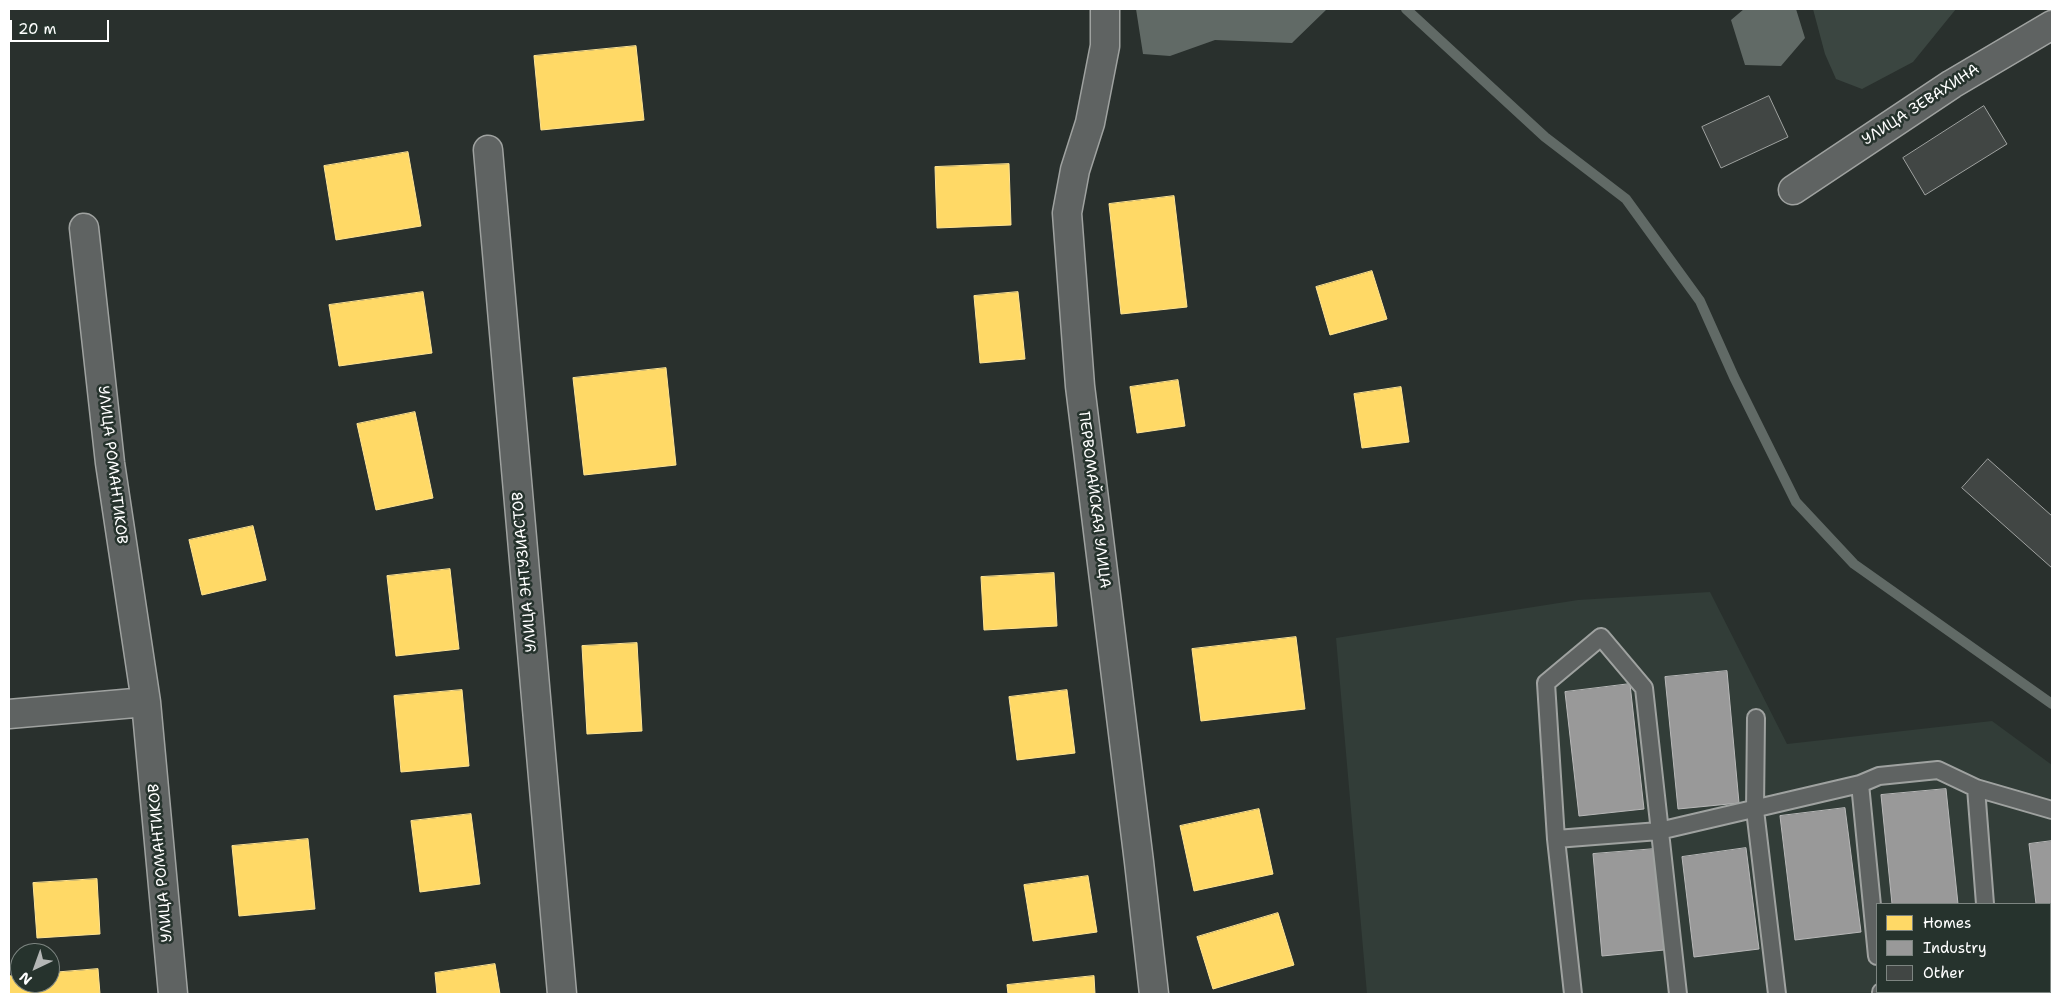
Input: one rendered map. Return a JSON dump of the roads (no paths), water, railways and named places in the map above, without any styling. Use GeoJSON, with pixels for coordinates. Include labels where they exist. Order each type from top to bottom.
{"type":"FeatureCollection","features":[{"type":"Feature","properties":{"kind":"street","name":"ПЕРВОМАЙСКАЯ УЛИЦА"},"geometry":{"type":"LineString","coordinates":[[1104,9],[1104,46],[1090,123],[1075,170],[1067,213],[1080,386],[1140,862],[1154,994]]}},
{"type":"Feature","properties":{"kind":"street","name":"УЛИЦА ЗЕВАХИНА"},"geometry":{"type":"LineString","coordinates":[[1793,190],[1952,84],[2052,25]]}},
{"type":"Feature","properties":{"kind":"street","name":"УЛИЦА ЭНТУЗИАСТОВ"},"geometry":{"type":"LineString","coordinates":[[488,150],[562,994]]}},
{"type":"Feature","properties":{"kind":"street","name":"УЛИЦА РОМАНТИКОВ"},"geometry":{"type":"LineString","coordinates":[[84,228],[110,463],[146,702],[173,994]]}},
{"type":"Feature","properties":{"kind":"street"},"geometry":{"type":"LineString","coordinates":[[9,714],[146,702]]}},
{"type":"Feature","properties":{"kind":"lane"},"geometry":{"type":"LineString","coordinates":[[1573,994],[1556,839],[1546,682],[1601,638],[1644,688],[1678,994]]}},
{"type":"Feature","properties":{"kind":"lane"},"geometry":{"type":"LineString","coordinates":[[1756,718],[1754,810],[1777,994]]}},
{"type":"Feature","properties":{"kind":"lane"},"geometry":{"type":"LineString","coordinates":[[1556,839],[1659,831],[1860,784],[1879,776],[1938,770],[1976,788],[2052,810]]}},
{"type":"Feature","properties":{"kind":"lane"},"geometry":{"type":"LineString","coordinates":[[1860,784],[1876,946]]}},
{"type":"Feature","properties":{"kind":"lane"},"geometry":{"type":"LineString","coordinates":[[1976,788],[1985,903]]}},
{"type":"Feature","properties":{"kind":"waterway"},"geometry":{"type":"LineString","coordinates":[[1406,9],[1545,137],[1626,199],[1700,301],[1734,377],[1796,502],[1854,564],[2052,704]]}}]}
